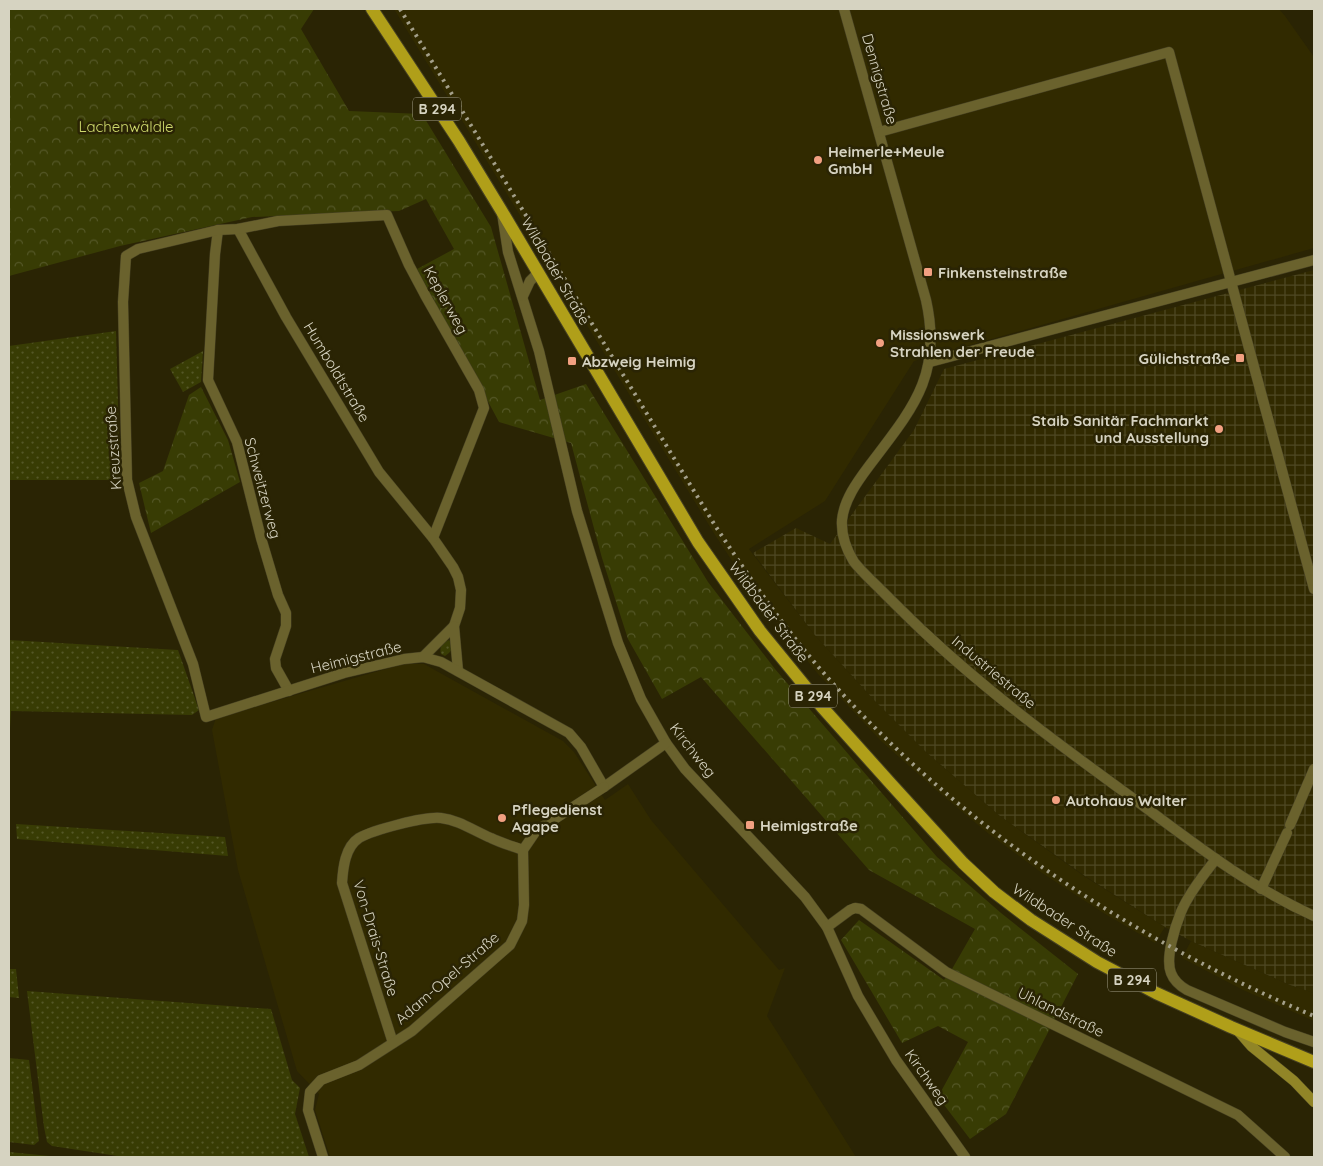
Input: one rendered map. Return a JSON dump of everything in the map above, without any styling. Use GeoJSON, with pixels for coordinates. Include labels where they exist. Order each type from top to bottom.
{"type":"FeatureCollection","features":[{"type":"Feature","properties":{"kind":"main road","name":"Wildbader Straße"},"geometry":{"type":"LineString","coordinates":[[372,9],[501,210],[698,542],[726,584],[760,631],[822,707],[934,833],[994,892],[1031,920],[1097,962],[1156,993],[1314,1062]]}},
{"type":"Feature","properties":{"kind":"main road"},"geometry":{"type":"LineString","coordinates":[[1238,1030],[1251,1046],[1294,1081],[1314,1102]]}},
{"type":"Feature","properties":{"kind":"street","name":"Dennigstraße"},"geometry":{"type":"LineString","coordinates":[[844,9],[928,308],[931,330],[930,362]]}},
{"type":"Feature","properties":{"kind":"street"},"geometry":{"type":"LineString","coordinates":[[879,132],[1169,52],[1314,589]]}},
{"type":"Feature","properties":{"kind":"street","name":"Kirchweg"},"geometry":{"type":"LineString","coordinates":[[501,210],[508,252],[539,351],[578,511],[618,643],[641,699],[666,744],[736,824],[805,897],[827,927],[858,996],[896,1060],[965,1157]]}},
{"type":"Feature","properties":{"kind":"street","name":"Keplerweg"},"geometry":{"type":"LineString","coordinates":[[238,229],[278,221],[388,215],[409,265],[479,390],[484,408],[433,538]]}},
{"type":"Feature","properties":{"kind":"street"},"geometry":{"type":"LineString","coordinates":[[218,230],[238,229]]}},
{"type":"Feature","properties":{"kind":"street","name":"Humboldtstraße"},"geometry":{"type":"LineString","coordinates":[[238,229],[286,317],[379,472],[433,538],[458,577],[460,608],[454,626],[458,671]]}},
{"type":"Feature","properties":{"kind":"street","name":"Kreuzstraße"},"geometry":{"type":"LineString","coordinates":[[206,717],[193,664],[136,517],[127,480],[123,302],[126,256],[138,248],[218,230]]}},
{"type":"Feature","properties":{"kind":"street","name":"Schweitzerweg"},"geometry":{"type":"LineString","coordinates":[[218,230],[208,380],[237,442],[261,538],[278,595],[286,613],[286,626],[275,659],[276,668],[289,691]]}},
{"type":"Feature","properties":{"kind":"street"},"geometry":{"type":"LineString","coordinates":[[930,362],[1314,260]]}},
{"type":"Feature","properties":{"kind":"street"},"geometry":{"type":"LineString","coordinates":[[523,296],[530,281],[538,273]]}},
{"type":"Feature","properties":{"kind":"street","name":"Industriestraße"},"geometry":{"type":"LineString","coordinates":[[930,362],[925,379],[906,416],[860,479],[847,501],[842,518],[842,527],[845,546],[849,553],[863,572],[897,606],[976,679],[1074,755],[1216,859],[1261,889],[1314,916]]}},
{"type":"Feature","properties":{"kind":"street"},"geometry":{"type":"LineString","coordinates":[[422,657],[454,626]]}},
{"type":"Feature","properties":{"kind":"street","name":"Heimigstraße"},"geometry":{"type":"LineString","coordinates":[[206,717],[344,673],[404,659],[422,657],[441,662],[569,733],[581,747],[604,787]]}},
{"type":"Feature","properties":{"kind":"street"},"geometry":{"type":"LineString","coordinates":[[523,850],[536,831],[666,744]]}},
{"type":"Feature","properties":{"kind":"street"},"geometry":{"type":"LineString","coordinates":[[1261,889],[1314,769]]}},
{"type":"Feature","properties":{"kind":"street","name":"Von-Drais-Straße"},"geometry":{"type":"LineString","coordinates":[[393,1043],[342,883],[343,865],[348,853],[358,839],[417,820],[440,818],[463,824],[490,838],[523,850]]}},
{"type":"Feature","properties":{"kind":"street","name":"Adam-Opel-Straße"},"geometry":{"type":"LineString","coordinates":[[323,1157],[308,1110],[310,1092],[320,1080],[360,1064],[412,1031],[510,944],[522,921],[524,905],[523,850]]}},
{"type":"Feature","properties":{"kind":"street"},"geometry":{"type":"LineString","coordinates":[[1216,859],[1206,870],[1181,911],[1169,955],[1169,967],[1172,976],[1186,990],[1285,1032],[1314,1042]]}},
{"type":"Feature","properties":{"kind":"street","name":"Uhlandstraße"},"geometry":{"type":"LineString","coordinates":[[827,927],[850,910],[861,909],[946,972],[1238,1115],[1285,1157]]}},
{"type":"Feature","properties":{"kind":"shaded area"},"geometry":{"type":"Polygon","coordinates":[[[394,9],[1279,9],[1285,16],[1314,57],[1314,248],[914,361],[825,501],[749,549],[814,634],[874,700],[926,752],[1000,816],[1084,876],[1165,927],[1155,943],[1105,914],[1042,873],[989,834],[881,741],[818,674],[754,594],[715,535],[394,9]]]}},
{"type":"Feature","properties":{"kind":"shaded area"},"geometry":{"type":"Polygon","coordinates":[[[1314,270],[1314,993],[1290,985],[1191,941],[1165,927],[1085,876],[1000,816],[926,752],[874,700],[814,634],[753,553],[796,528],[830,544],[914,430],[944,369],[1314,270]]]}},
{"type":"Feature","properties":{"kind":"shaded area"},"geometry":{"type":"Polygon","coordinates":[[[403,664],[424,664],[563,741],[574,752],[605,800],[628,784],[651,820],[779,970],[785,968],[767,1016],[856,1157],[330,1157],[315,1110],[319,1094],[297,1071],[238,870],[212,730],[216,718],[403,664]]]}},
{"type":"Feature","properties":{"kind":"shaded area"},"geometry":{"type":"Polygon","coordinates":[[[1191,941],[1290,985],[1314,993],[1314,1021],[1243,990],[1182,958],[1191,941]]]}},
{"type":"Feature","properties":{"kind":"green space","name":"Lachenwäldle"},"geometry":{"type":"Polygon","coordinates":[[[9,9],[314,9],[301,29],[349,111],[422,114],[491,227],[540,400],[586,384],[708,582],[775,669],[937,857],[1001,913],[1078,974],[1006,1114],[970,1139],[938,1097],[968,1042],[938,1026],[902,1043],[841,940],[859,920],[944,980],[975,929],[869,870],[701,677],[662,699],[628,639],[602,558],[571,443],[499,422],[417,269],[454,249],[426,199],[399,211],[252,217],[120,246],[9,276],[9,9]]]}},
{"type":"Feature","properties":{"kind":"green space"},"geometry":{"type":"Polygon","coordinates":[[[116,331],[120,480],[9,480],[9,346],[116,331]]]}},
{"type":"Feature","properties":{"kind":"green space"},"geometry":{"type":"Polygon","coordinates":[[[203,351],[201,382],[183,392],[170,369],[203,351]]]}},
{"type":"Feature","properties":{"kind":"green space"},"geometry":{"type":"Polygon","coordinates":[[[201,387],[228,440],[240,482],[151,533],[139,483],[163,471],[189,395],[201,387]]]}},
{"type":"Feature","properties":{"kind":"green space"},"geometry":{"type":"Polygon","coordinates":[[[9,640],[178,650],[199,710],[192,715],[11,711],[9,745],[9,640]]]}},
{"type":"Feature","properties":{"kind":"green space"},"geometry":{"type":"Polygon","coordinates":[[[449,640],[452,643],[451,649],[445,656],[441,654],[441,647],[449,640]]]}},
{"type":"Feature","properties":{"kind":"green space"},"geometry":{"type":"Polygon","coordinates":[[[16,824],[225,837],[228,856],[17,839],[16,824]]]}},
{"type":"Feature","properties":{"kind":"green space"},"geometry":{"type":"Polygon","coordinates":[[[9,969],[16,969],[19,998],[9,997],[9,969]]]}},
{"type":"Feature","properties":{"kind":"green space"},"geometry":{"type":"Polygon","coordinates":[[[27,991],[271,1009],[292,1080],[300,1088],[295,1114],[309,1157],[124,1157],[52,1146],[47,1142],[44,1127],[27,991]]]}},
{"type":"Feature","properties":{"kind":"green space"},"geometry":{"type":"Polygon","coordinates":[[[9,1058],[29,1060],[39,1141],[34,1145],[9,1142],[9,1058]]]}},
{"type":"Feature","properties":{"kind":"green space"},"geometry":{"type":"Polygon","coordinates":[[[9,1152],[60,1157],[9,1157],[9,1152]]]}},
{"type":"Feature","properties":{"kind":"railway"},"geometry":{"type":"LineString","coordinates":[[400,9],[716,527],[770,605],[829,679],[880,733],[935,784],[992,831],[1053,874],[1115,915],[1180,952],[1246,986],[1314,1016]]}},
{"type":"Feature","properties":{"kind":"place","name":"Heimerle+Meule GmbH"},"geometry":{"type":"Point","coordinates":[818,160]}},
{"type":"Feature","properties":{"kind":"place","name":"Finkensteinstraße"},"geometry":{"type":"Point","coordinates":[928,272]}},
{"type":"Feature","properties":{"kind":"place","name":"Missionswerk Strahlen der Freude"},"geometry":{"type":"Point","coordinates":[880,343]}},
{"type":"Feature","properties":{"kind":"place","name":"Gülichstraße"},"geometry":{"type":"Point","coordinates":[1240,358]}},
{"type":"Feature","properties":{"kind":"place","name":"Abzweig Heimig"},"geometry":{"type":"Point","coordinates":[572,361]}},
{"type":"Feature","properties":{"kind":"place","name":"Staib Sanitär Fachmarkt und Ausstellung"},"geometry":{"type":"Point","coordinates":[1219,429]}},
{"type":"Feature","properties":{"kind":"place","name":"Autohaus Walter"},"geometry":{"type":"Point","coordinates":[1056,800]}},
{"type":"Feature","properties":{"kind":"place","name":"Pflegedienst Agape"},"geometry":{"type":"Point","coordinates":[502,818]}},
{"type":"Feature","properties":{"kind":"place","name":"Heimigstraße"},"geometry":{"type":"Point","coordinates":[750,825]}}]}
